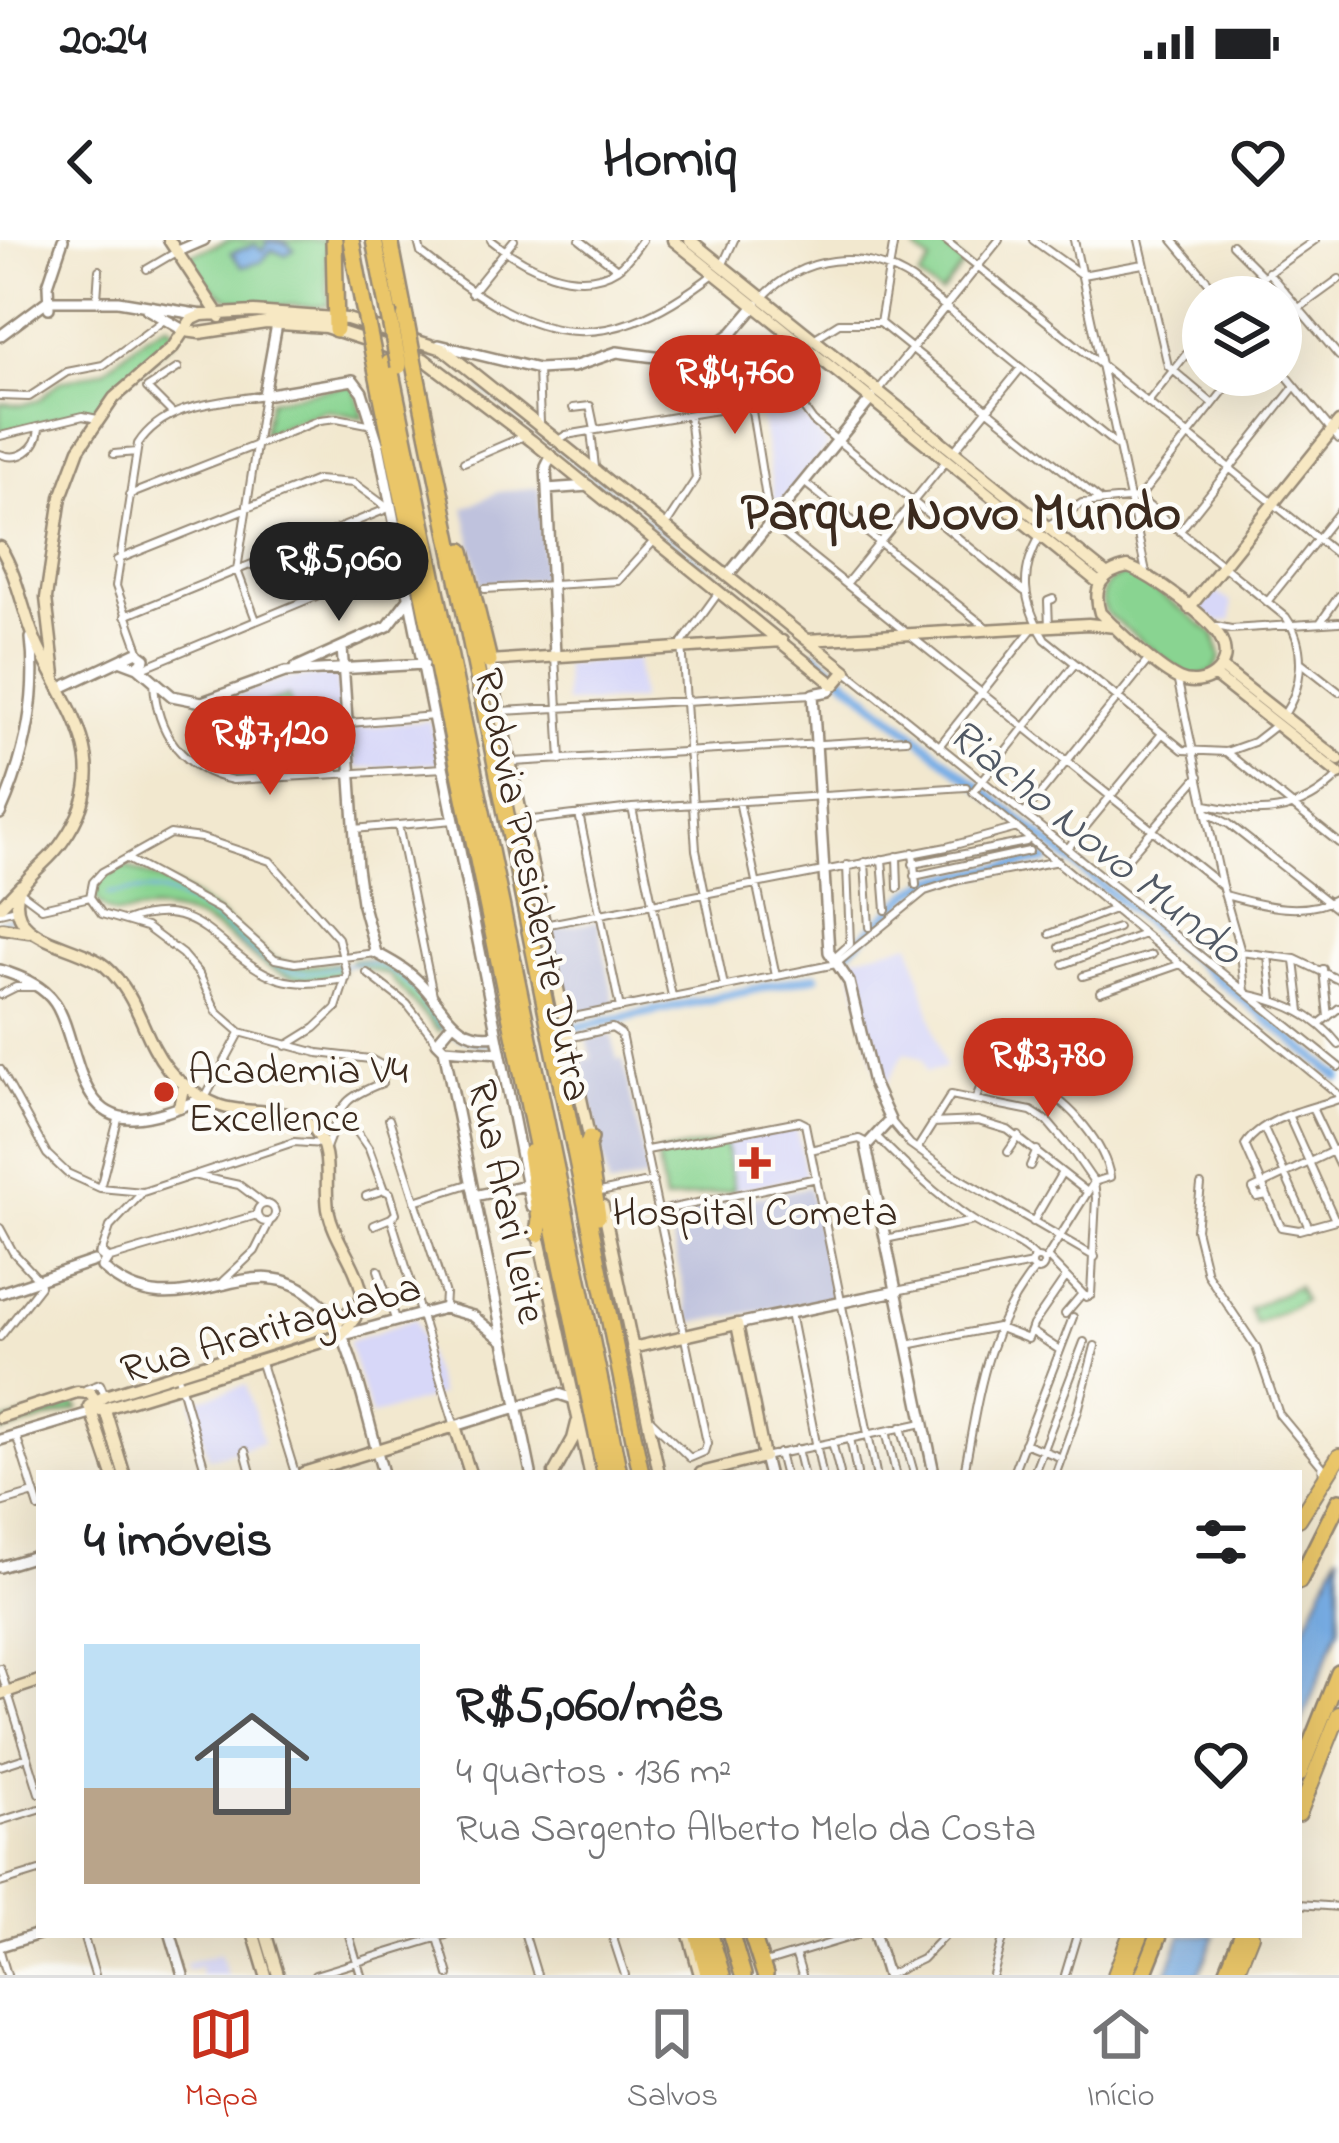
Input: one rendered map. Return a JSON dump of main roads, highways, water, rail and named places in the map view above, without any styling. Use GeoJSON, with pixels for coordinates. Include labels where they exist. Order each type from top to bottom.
{"type":"FeatureCollection","features":[{"type":"Feature","properties":{"kind":"highway"},"geometry":{"type":"LineString","coordinates":[[334,240],[345,325]]}},
{"type":"Feature","properties":{"kind":"highway","name":"Rodovia Presidente Dutra"},"geometry":{"type":"LineString","coordinates":[[351,240],[416,374],[425,481],[622,1470]]}},
{"type":"Feature","properties":{"kind":"highway","name":"Rodovia Presidente Dutra"},"geometry":{"type":"LineString","coordinates":[[364,240],[383,310],[388,362],[456,570],[624,1392],[636,1420],[644,1470]]}},
{"type":"Feature","properties":{"kind":"highway","name":"Rodovia Presidente Dutra"},"geometry":{"type":"LineString","coordinates":[[374,240],[388,362],[443,692],[604,1470]]}},
{"type":"Feature","properties":{"kind":"highway","name":"Rodovia Presidente Dutra"},"geometry":{"type":"LineString","coordinates":[[383,310],[390,240]]}},
{"type":"Feature","properties":{"kind":"highway"},"geometry":{"type":"LineString","coordinates":[[443,692],[413,497],[425,481],[450,504],[488,661]]}},
{"type":"Feature","properties":{"kind":"highway"},"geometry":{"type":"LineString","coordinates":[[526,1085],[522,1097],[541,1220],[538,1234]]}},
{"type":"Feature","properties":{"kind":"highway"},"geometry":{"type":"LineString","coordinates":[[590,1138],[587,1148],[601,1241],[599,1267]]}},
{"type":"Feature","properties":{"kind":"highway"},"geometry":{"type":"LineString","coordinates":[[1302,1514],[1339,1454]]}},
{"type":"Feature","properties":{"kind":"highway"},"geometry":{"type":"LineString","coordinates":[[1302,1575],[1339,1501]]}},
{"type":"Feature","properties":{"kind":"highway"},"geometry":{"type":"LineString","coordinates":[[1302,1766],[1339,1673]]}},
{"type":"Feature","properties":{"kind":"highway"},"geometry":{"type":"LineString","coordinates":[[1302,1806],[1339,1714]]}},
{"type":"Feature","properties":{"kind":"highway"},"geometry":{"type":"LineString","coordinates":[[694,1938],[704,1975]]}},
{"type":"Feature","properties":{"kind":"highway"},"geometry":{"type":"LineString","coordinates":[[721,1938],[732,1975]]}},
{"type":"Feature","properties":{"kind":"highway"},"geometry":{"type":"LineString","coordinates":[[751,1938],[754,1975]]}},
{"type":"Feature","properties":{"kind":"highway"},"geometry":{"type":"LineString","coordinates":[[752,1938],[768,1971]]}},
{"type":"Feature","properties":{"kind":"highway"},"geometry":{"type":"LineString","coordinates":[[1115,1975],[1129,1938]]}},
{"type":"Feature","properties":{"kind":"highway"},"geometry":{"type":"LineString","coordinates":[[1125,1975],[1140,1938]]}},
{"type":"Feature","properties":{"kind":"highway"},"geometry":{"type":"LineString","coordinates":[[1143,1975],[1158,1938]]}},
{"type":"Feature","properties":{"kind":"highway"},"geometry":{"type":"LineString","coordinates":[[1227,1975],[1241,1938]]}},
{"type":"Feature","properties":{"kind":"main road"},"geometry":{"type":"LineString","coordinates":[[169,240],[231,328]]}},
{"type":"Feature","properties":{"kind":"main road"},"geometry":{"type":"LineString","coordinates":[[674,240],[718,269],[1102,579]]}},
{"type":"Feature","properties":{"kind":"main road"},"geometry":{"type":"LineString","coordinates":[[691,240],[718,269]]}},
{"type":"Feature","properties":{"kind":"main road"},"geometry":{"type":"LineString","coordinates":[[184,331],[231,328],[252,319],[300,315],[345,325],[434,345],[540,423],[728,575],[744,600],[785,641],[840,678],[806,640],[744,600],[719,592],[439,367],[345,325],[252,319],[236,313],[199,284]]}},
{"type":"Feature","properties":{"kind":"main road"},"geometry":{"type":"LineString","coordinates":[[0,910],[65,839],[90,777],[85,742],[58,682],[46,601],[63,491],[79,449],[128,383],[173,346],[188,323],[202,315],[236,313]]}},
{"type":"Feature","properties":{"kind":"main road"},"geometry":{"type":"LineString","coordinates":[[277,324],[300,315]]}},
{"type":"Feature","properties":{"kind":"main road"},"geometry":{"type":"LineString","coordinates":[[1190,608],[1337,430]]}},
{"type":"Feature","properties":{"kind":"main road"},"geometry":{"type":"LineString","coordinates":[[0,547],[32,618],[48,638]]}},
{"type":"Feature","properties":{"kind":"main road"},"geometry":{"type":"LineString","coordinates":[[1128,567],[1190,608],[1222,642],[1218,672],[1183,684],[1100,613],[1096,596],[1102,579],[1128,567]]}},
{"type":"Feature","properties":{"kind":"main road"},"geometry":{"type":"LineString","coordinates":[[46,601],[32,618],[38,658],[58,682]]}},
{"type":"Feature","properties":{"kind":"main road"},"geometry":{"type":"LineString","coordinates":[[1088,624],[1100,613]]}},
{"type":"Feature","properties":{"kind":"main road"},"geometry":{"type":"LineString","coordinates":[[658,1470],[488,661],[1088,624],[1115,627]]}},
{"type":"Feature","properties":{"kind":"main road"},"geometry":{"type":"LineString","coordinates":[[38,658],[48,638]]}},
{"type":"Feature","properties":{"kind":"main road"},"geometry":{"type":"LineString","coordinates":[[1218,672],[1339,760]]}},
{"type":"Feature","properties":{"kind":"main road"},"geometry":{"type":"LineString","coordinates":[[1280,720],[1339,774]]}},
{"type":"Feature","properties":{"kind":"main road"},"geometry":{"type":"LineString","coordinates":[[22,887],[18,915],[36,934]]}},
{"type":"Feature","properties":{"kind":"main road"},"geometry":{"type":"LineString","coordinates":[[22,887],[24,918],[36,934]]}},
{"type":"Feature","properties":{"kind":"main road"},"geometry":{"type":"LineString","coordinates":[[1,928],[36,934],[94,958],[130,1000],[152,1048],[201,1096],[236,1110],[297,1117],[309,1124],[324,1147],[329,1212],[338,1244],[352,1269],[354,1304],[336,1328]]}},
{"type":"Feature","properties":{"kind":"main road"},"geometry":{"type":"LineString","coordinates":[[179,1107],[184,1084]]}},
{"type":"Feature","properties":{"kind":"main road"},"geometry":{"type":"LineString","coordinates":[[538,1234],[589,1470]]}},
{"type":"Feature","properties":{"kind":"main road"},"geometry":{"type":"LineString","coordinates":[[632,1348],[736,1324],[764,1457],[713,1470]]}},
{"type":"Feature","properties":{"kind":"main road","name":"Rua Araritaguaba"},"geometry":{"type":"LineString","coordinates":[[179,1378],[260,1360],[336,1328]]}},
{"type":"Feature","properties":{"kind":"main road","name":"Rua Araritaguaba"},"geometry":{"type":"LineString","coordinates":[[98,1401],[336,1328]]}},
{"type":"Feature","properties":{"kind":"main road"},"geometry":{"type":"LineString","coordinates":[[0,1417],[88,1392],[98,1401],[123,1470]]}},
{"type":"Feature","properties":{"kind":"main road"},"geometry":{"type":"LineString","coordinates":[[58,1398],[98,1401]]}},
{"type":"Feature","properties":{"kind":"main road"},"geometry":{"type":"LineString","coordinates":[[98,1401],[111,1470]]}},
{"type":"Feature","properties":{"kind":"main road"},"geometry":{"type":"LineString","coordinates":[[556,1470],[575,1434],[578,1414]]}},
{"type":"Feature","properties":{"kind":"main road"},"geometry":{"type":"LineString","coordinates":[[309,1470],[455,1426],[469,1470]]}},
{"type":"Feature","properties":{"kind":"main road"},"geometry":{"type":"LineString","coordinates":[[4,1692],[36,1682]]}},
{"type":"Feature","properties":{"kind":"main road"},"geometry":{"type":"LineString","coordinates":[[255,1938],[266,1975]]}},
{"type":"Feature","properties":{"kind":"main road"},"geometry":{"type":"LineString","coordinates":[[267,1938],[278,1975]]}},
{"type":"Feature","properties":{"kind":"main road"},"geometry":{"type":"LineString","coordinates":[[694,1938],[704,1975]]}},
{"type":"Feature","properties":{"kind":"water"},"geometry":{"type":"Polygon","coordinates":[[[268,241],[286,243],[294,250],[285,255],[272,250],[261,262],[242,267],[231,253],[255,245],[263,251],[268,241]]]}},
{"type":"Feature","properties":{"kind":"water"},"geometry":{"type":"Polygon","coordinates":[[[1339,1552],[1339,1627],[1302,1721],[1302,1633],[1339,1552]]]}},
{"type":"Feature","properties":{"kind":"water"},"geometry":{"type":"Polygon","coordinates":[[[1181,1938],[1214,1938],[1199,1975],[1166,1975],[1181,1938]]]}},
{"type":"Feature","properties":{"kind":"waterway","name":"Riacho Novo Mundo"},"geometry":{"type":"LineString","coordinates":[[482,387],[780,628]]}},
{"type":"Feature","properties":{"kind":"waterway","name":"Riacho Novo Mundo"},"geometry":{"type":"LineString","coordinates":[[814,654],[1339,1077]]}},
{"type":"Feature","properties":{"kind":"waterway"},"geometry":{"type":"LineString","coordinates":[[844,954],[932,880],[1046,860]]}},
{"type":"Feature","properties":{"kind":"waterway"},"geometry":{"type":"LineString","coordinates":[[107,894],[147,891],[173,896],[206,913],[257,955],[285,970],[310,972],[359,963],[384,968],[400,978],[453,1035],[491,1044]]}},
{"type":"Feature","properties":{"kind":"waterway"},"geometry":{"type":"LineString","coordinates":[[0,922],[13,917]]}},
{"type":"Feature","properties":{"kind":"waterway"},"geometry":{"type":"LineString","coordinates":[[575,1028],[816,976]]}},
{"type":"Feature","properties":{"kind":"place","name":"Academia V4 Excellence"},"geometry":{"type":"Point","coordinates":[164,1092]}},
{"type":"Feature","properties":{"kind":"place","name":"Hospital Cometa"},"geometry":{"type":"Point","coordinates":[755,1163]}},
{"type":"Feature","properties":{"kind":"district","name":"Parque Novo Mundo"},"geometry":{"type":"Point","coordinates":[961,510]}}]}
